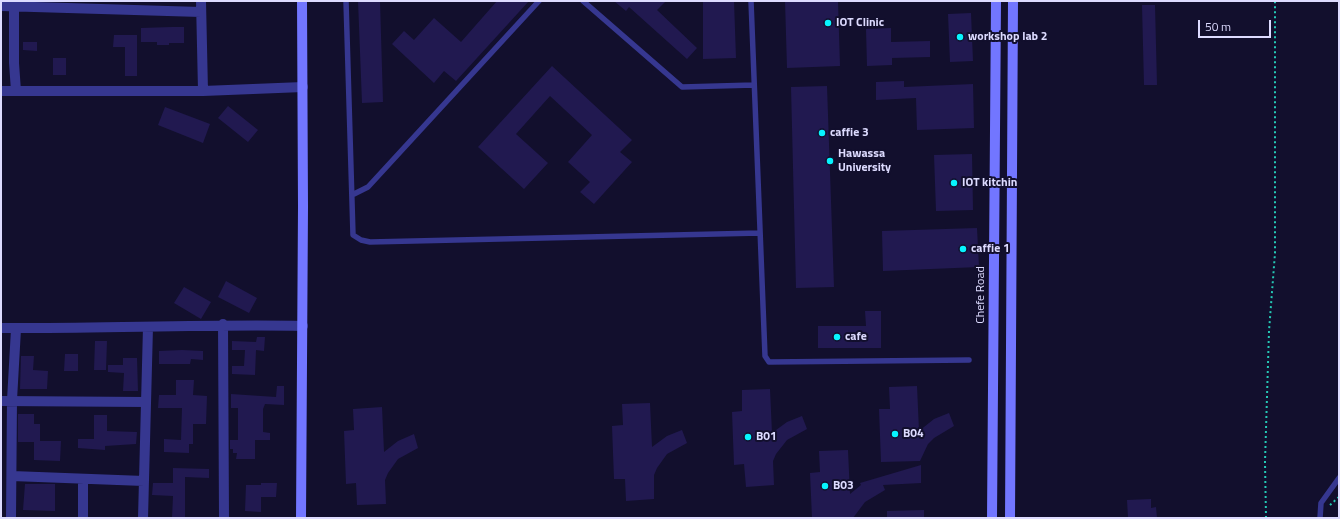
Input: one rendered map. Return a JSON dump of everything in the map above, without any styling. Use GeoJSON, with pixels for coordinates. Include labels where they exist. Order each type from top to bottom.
{"type":"FeatureCollection","features":[{"type":"Feature","properties":{"kind":"street"},"geometry":{"type":"LineString","coordinates":[[201,1],[200,12],[203,91]]}},
{"type":"Feature","properties":{"kind":"street"},"geometry":{"type":"LineString","coordinates":[[301,518],[303,326],[302,1]]}},
{"type":"Feature","properties":{"kind":"street","name":"Chefe Road"},"geometry":{"type":"LineString","coordinates":[[992,518],[996,1]]}},
{"type":"Feature","properties":{"kind":"street"},"geometry":{"type":"LineString","coordinates":[[1010,518],[1013,1]]}},
{"type":"Feature","properties":{"kind":"street"},"geometry":{"type":"LineString","coordinates":[[1,6],[14,4],[200,12]]}},
{"type":"Feature","properties":{"kind":"street"},"geometry":{"type":"LineString","coordinates":[[14,4],[14,63],[16,91]]}},
{"type":"Feature","properties":{"kind":"street"},"geometry":{"type":"LineString","coordinates":[[1,91],[203,91],[303,87]]}},
{"type":"Feature","properties":{"kind":"street"},"geometry":{"type":"LineString","coordinates":[[1,328],[148,327],[223,324],[303,326]]}},
{"type":"Feature","properties":{"kind":"street"},"geometry":{"type":"LineString","coordinates":[[223,324],[224,518]]}},
{"type":"Feature","properties":{"kind":"street"},"geometry":{"type":"LineString","coordinates":[[143,518],[148,327]]}},
{"type":"Feature","properties":{"kind":"street"},"geometry":{"type":"LineString","coordinates":[[11,518],[12,400],[16,329]]}},
{"type":"Feature","properties":{"kind":"street"},"geometry":{"type":"LineString","coordinates":[[1,401],[146,402]]}},
{"type":"Feature","properties":{"kind":"street"},"geometry":{"type":"LineString","coordinates":[[12,476],[144,480]]}},
{"type":"Feature","properties":{"kind":"street"},"geometry":{"type":"LineString","coordinates":[[83,478],[83,518]]}},
{"type":"Feature","properties":{"kind":"lane"},"geometry":{"type":"LineString","coordinates":[[346,1],[353,235],[361,240],[370,242],[760,233]]}},
{"type":"Feature","properties":{"kind":"lane"},"geometry":{"type":"LineString","coordinates":[[583,1],[682,87],[754,85]]}},
{"type":"Feature","properties":{"kind":"lane"},"geometry":{"type":"LineString","coordinates":[[751,1],[765,356],[769,362],[969,360]]}},
{"type":"Feature","properties":{"kind":"lane"},"geometry":{"type":"LineString","coordinates":[[352,195],[368,186],[537,2]]}},
{"type":"Feature","properties":{"kind":"lane"},"geometry":{"type":"LineString","coordinates":[[1320,518],[1321,503],[1339,478]]}},
{"type":"Feature","properties":{"kind":"path"},"geometry":{"type":"LineString","coordinates":[[1266,518],[1265,462],[1269,331],[1276,224],[1275,1]]}},
{"type":"Feature","properties":{"kind":"path"},"geometry":{"type":"LineString","coordinates":[[1325,509],[1339,496]]}},
{"type":"Feature","properties":{"kind":"building"},"geometry":{"type":"Polygon","coordinates":[[[358,1],[380,1],[383,102],[362,103],[358,1]]]}},
{"type":"Feature","properties":{"kind":"building"},"geometry":{"type":"Polygon","coordinates":[[[497,1],[529,1],[456,81],[444,71],[434,83],[392,44],[404,31],[414,40],[434,18],[461,42],[497,1]]]}},
{"type":"Feature","properties":{"kind":"building"},"geometry":{"type":"Polygon","coordinates":[[[614,1],[666,1],[657,10],[697,48],[687,59],[629,7],[626,11],[614,1]]]}},
{"type":"Feature","properties":{"kind":"building"},"geometry":{"type":"Polygon","coordinates":[[[703,1],[734,1],[736,58],[703,59],[703,1]]]}},
{"type":"Feature","properties":{"kind":"building","name":"IOT Clinic"},"geometry":{"type":"Polygon","coordinates":[[[785,1],[838,1],[840,66],[787,68],[785,1]]]}},
{"type":"Feature","properties":{"kind":"building"},"geometry":{"type":"Polygon","coordinates":[[[1142,5],[1155,5],[1157,85],[1144,85],[1142,5]]]}},
{"type":"Feature","properties":{"kind":"building","name":"workshop lab 2"},"geometry":{"type":"Polygon","coordinates":[[[971,13],[973,61],[950,62],[948,14],[971,13]]]}},
{"type":"Feature","properties":{"kind":"building"},"geometry":{"type":"Polygon","coordinates":[[[184,27],[184,43],[157,45],[157,42],[141,42],[141,28],[184,27]]]}},
{"type":"Feature","properties":{"kind":"building"},"geometry":{"type":"Polygon","coordinates":[[[891,28],[891,42],[930,41],[930,57],[892,58],[892,65],[867,66],[866,29],[891,28]]]}},
{"type":"Feature","properties":{"kind":"building"},"geometry":{"type":"Polygon","coordinates":[[[114,35],[137,35],[137,76],[125,76],[125,47],[113,47],[114,35]]]}},
{"type":"Feature","properties":{"kind":"building"},"geometry":{"type":"Polygon","coordinates":[[[23,42],[37,42],[37,51],[23,50],[23,42]]]}},
{"type":"Feature","properties":{"kind":"building"},"geometry":{"type":"Polygon","coordinates":[[[53,58],[66,58],[66,75],[53,75],[53,58]]]}},
{"type":"Feature","properties":{"kind":"building"},"geometry":{"type":"Polygon","coordinates":[[[552,66],[632,140],[620,152],[632,162],[594,204],[580,192],[590,182],[568,162],[592,135],[550,96],[516,134],[548,163],[524,189],[478,147],[552,66]]]}},
{"type":"Feature","properties":{"kind":"building"},"geometry":{"type":"Polygon","coordinates":[[[904,81],[904,87],[973,84],[974,128],[917,130],[916,98],[876,100],[876,82],[904,81]]]}},
{"type":"Feature","properties":{"kind":"building"},"geometry":{"type":"Polygon","coordinates":[[[827,86],[834,287],[796,288],[791,87],[827,86]]]}},
{"type":"Feature","properties":{"kind":"building"},"geometry":{"type":"Polygon","coordinates":[[[228,106],[258,130],[248,142],[218,118],[228,106]]]}},
{"type":"Feature","properties":{"kind":"building"},"geometry":{"type":"Polygon","coordinates":[[[165,107],[210,124],[203,143],[158,125],[165,107]]]}},
{"type":"Feature","properties":{"kind":"building","name":"IOT kitchin"},"geometry":{"type":"Polygon","coordinates":[[[972,154],[973,210],[936,211],[934,155],[972,154]]]}},
{"type":"Feature","properties":{"kind":"building","name":"caffie 1"},"geometry":{"type":"Polygon","coordinates":[[[977,228],[979,267],[883,271],[882,231],[977,228]]]}},
{"type":"Feature","properties":{"kind":"building"},"geometry":{"type":"Polygon","coordinates":[[[226,281],[257,298],[249,313],[218,297],[226,281]]]}},
{"type":"Feature","properties":{"kind":"building"},"geometry":{"type":"Polygon","coordinates":[[[184,287],[211,302],[201,319],[174,303],[184,287]]]}},
{"type":"Feature","properties":{"kind":"building"},"geometry":{"type":"Polygon","coordinates":[[[865,311],[881,311],[881,348],[818,348],[818,326],[866,326],[865,311]]]}},
{"type":"Feature","properties":{"kind":"building"},"geometry":{"type":"Polygon","coordinates":[[[257,337],[265,337],[264,351],[256,350],[255,375],[232,374],[232,366],[244,366],[245,350],[232,350],[232,341],[256,342],[257,337]]]}},
{"type":"Feature","properties":{"kind":"building"},"geometry":{"type":"Polygon","coordinates":[[[95,341],[107,341],[106,370],[94,370],[95,341]]]}},
{"type":"Feature","properties":{"kind":"building"},"geometry":{"type":"Polygon","coordinates":[[[159,351],[203,351],[203,360],[191,359],[190,364],[159,364],[159,351]]]}},
{"type":"Feature","properties":{"kind":"building"},"geometry":{"type":"Polygon","coordinates":[[[65,354],[78,354],[78,371],[64,371],[65,354]]]}},
{"type":"Feature","properties":{"kind":"building"},"geometry":{"type":"Polygon","coordinates":[[[21,356],[34,356],[33,370],[48,371],[47,389],[20,389],[21,356]]]}},
{"type":"Feature","properties":{"kind":"building"},"geometry":{"type":"Polygon","coordinates":[[[123,358],[137,358],[138,391],[123,391],[124,373],[108,372],[108,365],[123,365],[123,358]]]}},
{"type":"Feature","properties":{"kind":"building"},"geometry":{"type":"Polygon","coordinates":[[[176,380],[194,380],[193,395],[207,396],[206,424],[193,424],[193,444],[189,444],[189,453],[164,452],[164,439],[181,440],[182,408],[158,408],[159,395],[176,395],[176,380]]]}},
{"type":"Feature","properties":{"kind":"building"},"geometry":{"type":"Polygon","coordinates":[[[277,386],[284,386],[284,405],[265,404],[263,409],[263,432],[270,433],[270,440],[255,440],[255,459],[236,459],[237,453],[233,453],[233,449],[230,449],[230,440],[238,440],[238,408],[231,408],[231,394],[276,397],[277,386]]]}},
{"type":"Feature","properties":{"kind":"building","name":"B04"},"geometry":{"type":"Polygon","coordinates":[[[917,386],[919,431],[934,419],[949,413],[954,426],[934,438],[928,444],[920,461],[881,462],[879,409],[890,409],[889,387],[917,386]]]}},
{"type":"Feature","properties":{"kind":"building","name":"B01"},"geometry":{"type":"Polygon","coordinates":[[[770,389],[772,433],[787,422],[802,416],[807,429],[787,440],[776,454],[773,461],[774,485],[746,487],[744,464],[734,465],[732,412],[742,411],[742,390],[770,389]]]}},
{"type":"Feature","properties":{"kind":"building"},"geometry":{"type":"Polygon","coordinates":[[[650,403],[652,447],[667,436],[682,430],[687,443],[667,454],[657,468],[654,475],[654,499],[626,501],[625,479],[614,479],[612,426],[623,425],[622,404],[650,403]]]}},
{"type":"Feature","properties":{"kind":"building"},"geometry":{"type":"Polygon","coordinates":[[[382,407],[384,452],[398,441],[414,434],[418,448],[398,459],[388,473],[385,480],[386,504],[357,505],[356,483],[346,484],[344,431],[354,430],[353,409],[382,407]]]}},
{"type":"Feature","properties":{"kind":"building"},"geometry":{"type":"Polygon","coordinates":[[[18,414],[34,414],[34,424],[40,424],[40,441],[61,441],[60,461],[34,460],[34,442],[18,442],[18,414]]]}},
{"type":"Feature","properties":{"kind":"building"},"geometry":{"type":"Polygon","coordinates":[[[94,415],[107,415],[107,431],[137,432],[136,444],[105,446],[105,450],[78,448],[78,439],[94,439],[94,415]]]}},
{"type":"Feature","properties":{"kind":"building","name":"B03"},"geometry":{"type":"Polygon","coordinates":[[[848,450],[850,494],[861,485],[860,483],[921,465],[921,483],[883,485],[885,490],[865,502],[853,518],[812,518],[810,473],[820,472],[819,451],[848,450]]]}},
{"type":"Feature","properties":{"kind":"building"},"geometry":{"type":"Polygon","coordinates":[[[173,468],[209,469],[209,478],[185,477],[185,518],[172,518],[173,496],[152,495],[153,483],[173,483],[173,468]]]}},
{"type":"Feature","properties":{"kind":"building"},"geometry":{"type":"Polygon","coordinates":[[[261,483],[277,483],[276,497],[261,497],[261,512],[245,511],[246,485],[261,485],[261,483]]]}},
{"type":"Feature","properties":{"kind":"building"},"geometry":{"type":"Polygon","coordinates":[[[25,484],[55,484],[55,511],[23,510],[25,484]]]}},
{"type":"Feature","properties":{"kind":"building"},"geometry":{"type":"Polygon","coordinates":[[[1151,499],[1151,508],[1156,507],[1157,518],[1128,518],[1127,500],[1151,499]]]}},
{"type":"Feature","properties":{"kind":"building"},"geometry":{"type":"Polygon","coordinates":[[[924,510],[924,518],[887,518],[887,511],[924,510]]]}},
{"type":"Feature","properties":{"kind":"place","name":"IOT Clinic"},"geometry":{"type":"Point","coordinates":[828,23]}},
{"type":"Feature","properties":{"kind":"place","name":"workshop lab 2"},"geometry":{"type":"Point","coordinates":[960,37]}},
{"type":"Feature","properties":{"kind":"place","name":"caffie 3"},"geometry":{"type":"Point","coordinates":[822,133]}},
{"type":"Feature","properties":{"kind":"place","name":"Hawassa University"},"geometry":{"type":"Point","coordinates":[830,161]}},
{"type":"Feature","properties":{"kind":"place","name":"IOT kitchin"},"geometry":{"type":"Point","coordinates":[954,183]}},
{"type":"Feature","properties":{"kind":"place","name":"caffie 1"},"geometry":{"type":"Point","coordinates":[963,249]}},
{"type":"Feature","properties":{"kind":"place","name":"cafe"},"geometry":{"type":"Point","coordinates":[837,337]}},
{"type":"Feature","properties":{"kind":"place","name":"B04"},"geometry":{"type":"Point","coordinates":[895,434]}},
{"type":"Feature","properties":{"kind":"place","name":"B01"},"geometry":{"type":"Point","coordinates":[748,437]}},
{"type":"Feature","properties":{"kind":"place","name":"B03"},"geometry":{"type":"Point","coordinates":[825,486]}}]}
